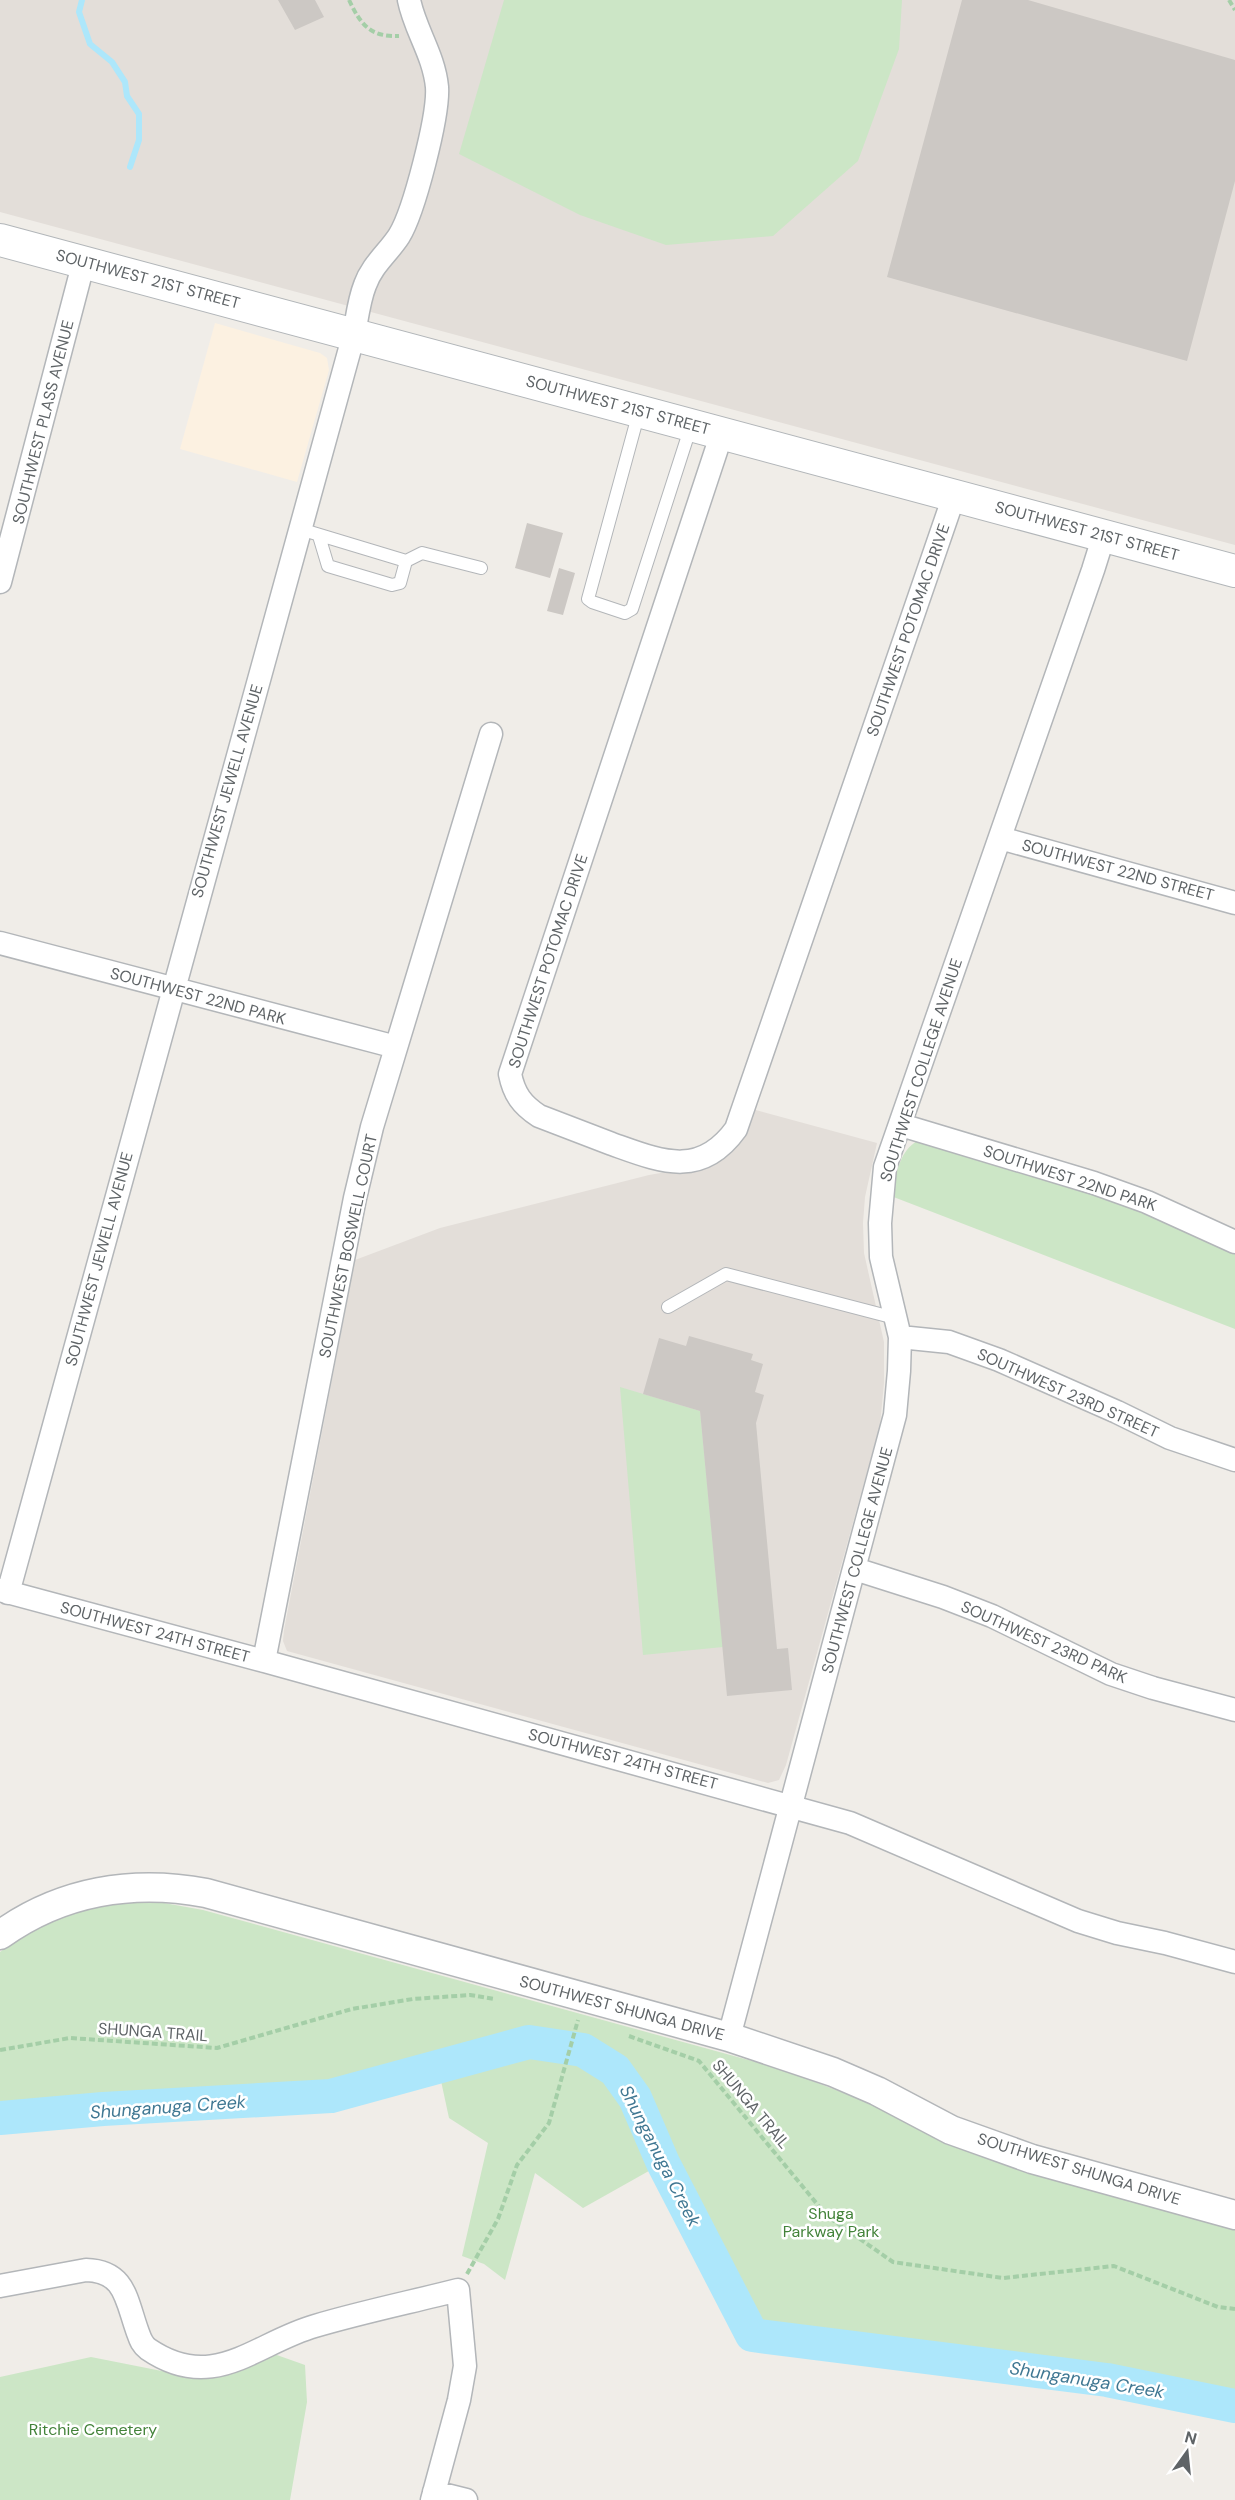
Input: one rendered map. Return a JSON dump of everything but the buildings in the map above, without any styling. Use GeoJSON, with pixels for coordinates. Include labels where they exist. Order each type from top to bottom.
{"type":"FeatureCollection","features":[{"type":"Feature","properties":{"kind":"main road","name":"SOUTHWEST 21ST STREET"},"geometry":{"type":"LineString","coordinates":[[0,240],[1235,571]]}},
{"type":"Feature","properties":{"kind":"street","name":"SOUTHWEST JEWELL AVENUE"},"geometry":{"type":"LineString","coordinates":[[4,1592],[172,990],[310,533],[364,285],[372,270],[398,237],[409,217],[434,117],[437,85],[429,51],[418,29],[409,0]]}},
{"type":"Feature","properties":{"kind":"street","name":"SOUTHWEST PLASS AVENUE"},"geometry":{"type":"LineString","coordinates":[[0,582],[84,261]]}},
{"type":"Feature","properties":{"kind":"street","name":"SOUTHWEST POTOMAC DRIVE"},"geometry":{"type":"LineString","coordinates":[[722,433],[510,1074],[517,1097],[524,1106],[538,1116],[654,1160],[681,1163],[702,1158],[722,1146],[736,1129],[954,495]]}},
{"type":"Feature","properties":{"kind":"street","name":"SOUTHWEST COLLEGE AVENUE"},"geometry":{"type":"LineString","coordinates":[[729,2037],[789,1805],[895,1415],[899,1382],[897,1327],[881,1257],[880,1223],[885,1167],[1104,535]]}},
{"type":"Feature","properties":{"kind":"street","name":"SOUTHWEST BOSWELL COURT"},"geometry":{"type":"LineString","coordinates":[[264,1661],[355,1198],[372,1127],[491,734]]}},
{"type":"Feature","properties":{"kind":"street","name":"SOUTHWEST 22ND STREET"},"geometry":{"type":"LineString","coordinates":[[1000,838],[1235,903]]}},
{"type":"Feature","properties":{"kind":"street","name":"SOUTHWEST 22ND PARK"},"geometry":{"type":"LineString","coordinates":[[0,943],[396,1047]]}},
{"type":"Feature","properties":{"kind":"street","name":"SOUTHWEST 22ND PARK"},"geometry":{"type":"LineString","coordinates":[[901,1125],[1105,1187],[1147,1202],[1235,1242]]}},
{"type":"Feature","properties":{"kind":"street","name":"SOUTHWEST 23RD STREET"},"geometry":{"type":"LineString","coordinates":[[897,1327],[999,1360],[1170,1438],[1235,1460]]}},
{"type":"Feature","properties":{"kind":"street","name":"SOUTHWEST 23RD PARK"},"geometry":{"type":"LineString","coordinates":[[855,1569],[943,1597],[992,1616],[1111,1674],[1235,1710]]}},
{"type":"Feature","properties":{"kind":"street","name":"SOUTHWEST 24TH STREET"},"geometry":{"type":"LineString","coordinates":[[4,1592],[264,1661],[850,1823],[1078,1921],[1235,1962]]}},
{"type":"Feature","properties":{"kind":"street","name":"SOUTHWEST SHUNGA DRIVE"},"geometry":{"type":"LineString","coordinates":[[0,1935],[39,1911],[92,1893],[131,1887],[185,1889],[729,2037],[833,2072],[877,2091],[951,2130],[1023,2155],[1235,2215]]}},
{"type":"Feature","properties":{"kind":"street"},"geometry":{"type":"LineString","coordinates":[[0,2286],[86,2270],[100,2270],[113,2276],[123,2287],[141,2343],[164,2358],[188,2365],[206,2367],[239,2360],[313,2326],[458,2290],[465,2366],[459,2400],[433,2496],[466,2500]]}},
{"type":"Feature","properties":{"kind":"lane"},"geometry":{"type":"LineString","coordinates":[[640,411],[588,599],[625,613],[632,609],[691,424]]}},
{"type":"Feature","properties":{"kind":"lane"},"geometry":{"type":"LineString","coordinates":[[310,533],[328,566],[335,570],[392,585],[400,583],[406,561]]}},
{"type":"Feature","properties":{"kind":"lane"},"geometry":{"type":"LineString","coordinates":[[310,533],[406,561],[422,553],[481,568]]}},
{"type":"Feature","properties":{"kind":"lane"},"geometry":{"type":"LineString","coordinates":[[668,1307],[726,1274],[897,1327]]}},
{"type":"Feature","properties":{"kind":"path"},"geometry":{"type":"LineString","coordinates":[[349,0],[367,29],[383,36],[400,36],[418,29]]}},
{"type":"Feature","properties":{"kind":"path"},"geometry":{"type":"LineString","coordinates":[[1229,0],[1235,10]]}},
{"type":"Feature","properties":{"kind":"path","name":"SHUNGA TRAIL"},"geometry":{"type":"LineString","coordinates":[[0,2050],[70,2038],[217,2048],[352,2009],[413,1999],[470,1995],[498,1999]]}},
{"type":"Feature","properties":{"kind":"path"},"geometry":{"type":"LineString","coordinates":[[568,2016],[588,2022]]}},
{"type":"Feature","properties":{"kind":"path"},"geometry":{"type":"LineString","coordinates":[[458,2290],[498,2218],[517,2165],[549,2123],[578,2020]]}},
{"type":"Feature","properties":{"kind":"path","name":"SHUNGA TRAIL"},"geometry":{"type":"LineString","coordinates":[[626,2035],[699,2061],[827,2216],[893,2262],[1003,2278],[1114,2266],[1218,2307],[1235,2309]]}},
{"type":"Feature","properties":{"kind":"shaded area"},"geometry":{"type":"Polygon","coordinates":[[[0,0],[1235,0],[1235,545],[0,212],[0,0]]]}},
{"type":"Feature","properties":{"kind":"shaded area"},"geometry":{"type":"Polygon","coordinates":[[[215,323],[320,353],[327,358],[329,370],[297,482],[180,449],[215,323]]]}},
{"type":"Feature","properties":{"kind":"shaded area"},"geometry":{"type":"Polygon","coordinates":[[[752,1109],[877,1143],[865,1197],[863,1223],[864,1253],[884,1342],[884,1383],[880,1425],[786,1765],[779,1780],[768,1783],[287,1651],[283,1641],[284,1630],[355,1260],[440,1228],[649,1175],[701,1166],[752,1109]]]}},
{"type":"Feature","properties":{"kind":"green space"},"geometry":{"type":"Polygon","coordinates":[[[504,0],[902,0],[899,49],[858,161],[773,236],[666,245],[580,215],[459,154],[504,0]]]}},
{"type":"Feature","properties":{"kind":"green space"},"geometry":{"type":"Polygon","coordinates":[[[919,1140],[1102,1197],[1235,1250],[1235,1329],[891,1196],[903,1157],[912,1144],[919,1140]]]}},
{"type":"Feature","properties":{"kind":"green space"},"geometry":{"type":"Polygon","coordinates":[[[620,1387],[700,1411],[723,1647],[643,1655],[620,1387]]]}},
{"type":"Feature","properties":{"kind":"green space","name":"Shuga Parkway Park"},"geometry":{"type":"Polygon","coordinates":[[[153,1901],[203,1910],[781,2069],[862,2100],[976,2155],[1235,2229],[1235,2406],[1107,2380],[752,2335],[663,2163],[583,2208],[535,2173],[505,2280],[484,2264],[462,2256],[488,2143],[449,2118],[438,2067],[331,2096],[103,2109],[0,2118],[0,1952],[37,1928],[72,1913],[109,1905],[153,1901]]]}},
{"type":"Feature","properties":{"kind":"green space","name":"Ritchie Cemetery"},"geometry":{"type":"Polygon","coordinates":[[[274,2354],[305,2365],[307,2402],[290,2500],[0,2500],[0,2377],[91,2357],[187,2376],[274,2354]]]}},
{"type":"Feature","properties":{"kind":"waterway"},"geometry":{"type":"LineString","coordinates":[[82,0],[79,12],[90,44],[112,62],[125,82],[127,96],[139,114],[139,140],[130,167]]}},
{"type":"Feature","properties":{"kind":"waterway","name":"Shunganuga Creek"},"geometry":{"type":"LineString","coordinates":[[0,2118],[103,2109],[331,2096],[529,2042],[583,2050],[615,2070],[635,2098],[663,2163],[752,2335],[1107,2380],[1235,2406]]}}]}
